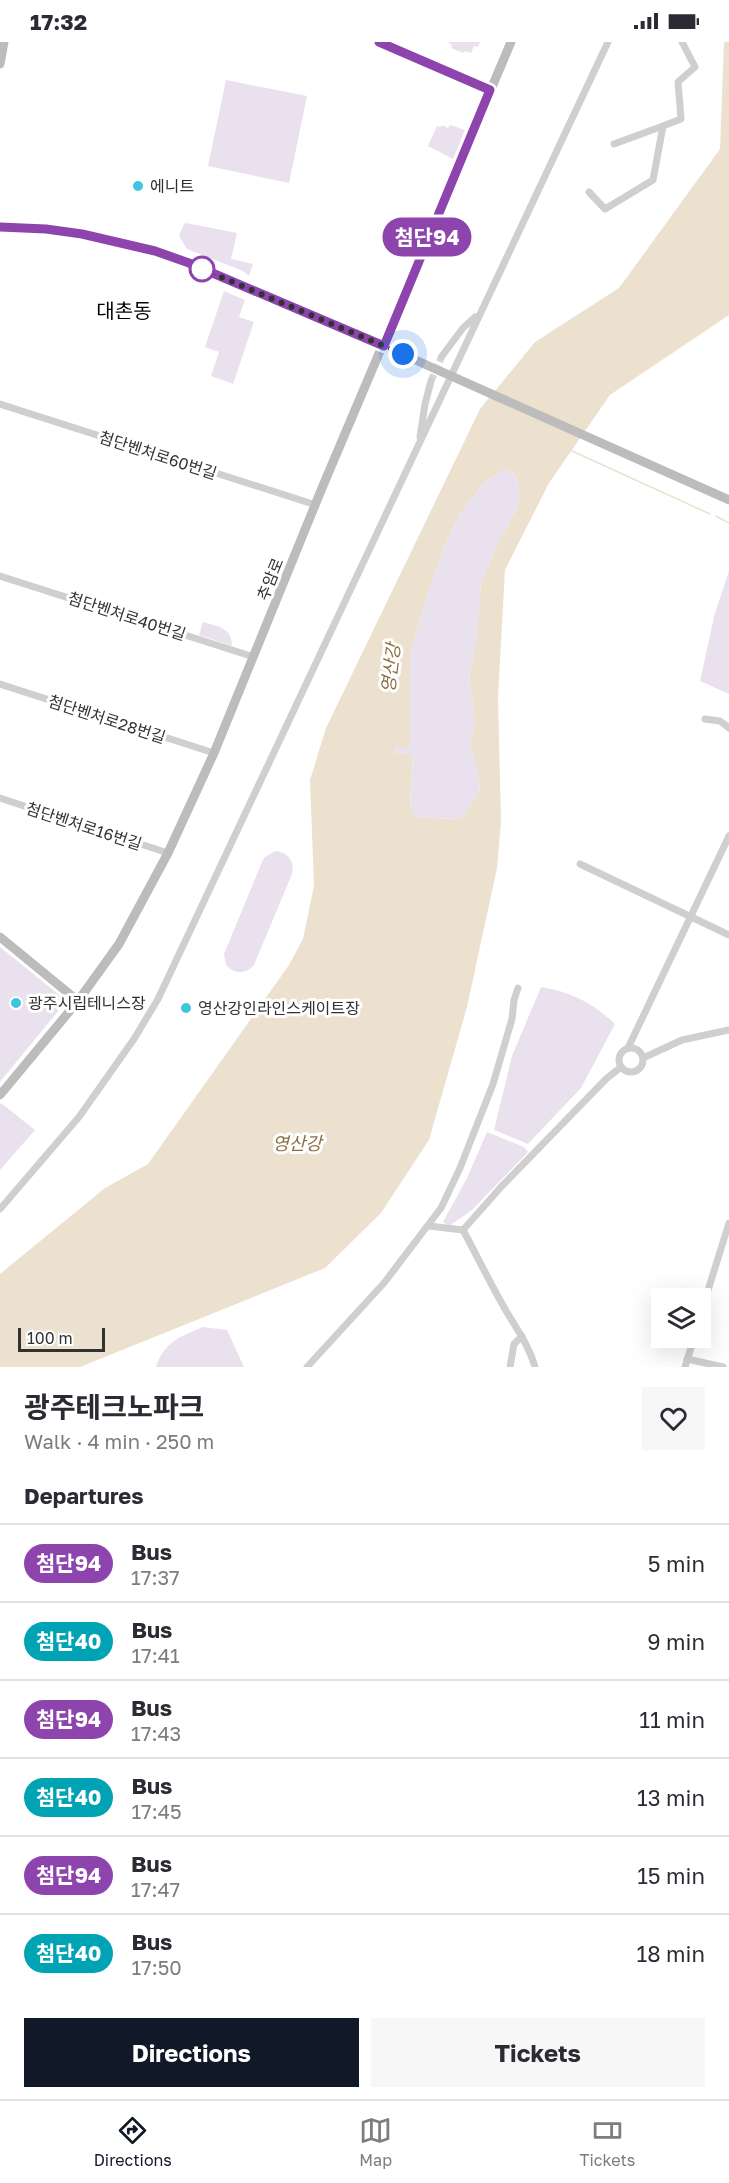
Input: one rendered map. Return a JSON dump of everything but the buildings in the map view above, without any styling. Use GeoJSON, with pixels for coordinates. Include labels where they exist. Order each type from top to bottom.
{"type":"FeatureCollection","features":[{"type":"Feature","properties":{"kind":"street"},"geometry":{"type":"LineString","coordinates":[[0,64],[4,42]]}},
{"type":"Feature","properties":{"kind":"street"},"geometry":{"type":"LineString","coordinates":[[379,42],[389,44],[490,90]]}},
{"type":"Feature","properties":{"kind":"street","name":"추암로"},"geometry":{"type":"LineString","coordinates":[[0,1095],[78,1001],[119,944],[168,853],[214,753],[511,42]]}},
{"type":"Feature","properties":{"kind":"street"},"geometry":{"type":"LineString","coordinates":[[0,1209],[80,1117],[134,1039],[158,999],[608,42]]}},
{"type":"Feature","properties":{"kind":"street"},"geometry":{"type":"LineString","coordinates":[[614,144],[681,119],[678,82],[695,67],[682,42]]}},
{"type":"Feature","properties":{"kind":"street"},"geometry":{"type":"LineString","coordinates":[[589,192],[605,209],[653,180],[663,126]]}},
{"type":"Feature","properties":{"kind":"street"},"geometry":{"type":"LineString","coordinates":[[0,227],[77,233],[155,251],[189,263],[384,346],[729,500]]}},
{"type":"Feature","properties":{"kind":"street"},"geometry":{"type":"LineString","coordinates":[[442,356],[463,328],[479,314]]}},
{"type":"Feature","properties":{"kind":"street"},"geometry":{"type":"LineString","coordinates":[[416,453],[430,381]]}},
{"type":"Feature","properties":{"kind":"street","name":"첨단벤처로60번길"},"geometry":{"type":"LineString","coordinates":[[0,404],[316,505]]}},
{"type":"Feature","properties":{"kind":"street","name":"첨단벤처로40번길"},"geometry":{"type":"LineString","coordinates":[[0,576],[254,657]]}},
{"type":"Feature","properties":{"kind":"street","name":"첨단벤처로28번길"},"geometry":{"type":"LineString","coordinates":[[0,684],[214,753]]}},
{"type":"Feature","properties":{"kind":"street"},"geometry":{"type":"LineString","coordinates":[[705,719],[720,721],[729,728]]}},
{"type":"Feature","properties":{"kind":"street","name":"첨단벤처로16번길"},"geometry":{"type":"LineString","coordinates":[[0,798],[168,853]]}},
{"type":"Feature","properties":{"kind":"street"},"geometry":{"type":"LineString","coordinates":[[628,1048],[639,1051],[643,1058],[641,1066],[635,1071],[627,1072],[621,1067],[619,1055],[628,1048],[729,836]]}},
{"type":"Feature","properties":{"kind":"street"},"geometry":{"type":"LineString","coordinates":[[580,864],[729,935]]}},
{"type":"Feature","properties":{"kind":"street"},"geometry":{"type":"LineString","coordinates":[[0,937],[78,1001]]}},
{"type":"Feature","properties":{"kind":"street"},"geometry":{"type":"LineString","coordinates":[[307,1367],[384,1284],[441,1208],[481,1116],[503,1052],[518,988]]}},
{"type":"Feature","properties":{"kind":"street"},"geometry":{"type":"LineString","coordinates":[[643,1058],[682,1040],[729,1030]]}},
{"type":"Feature","properties":{"kind":"street"},"geometry":{"type":"LineString","coordinates":[[463,1230],[501,1187],[606,1079],[621,1067]]}},
{"type":"Feature","properties":{"kind":"street"},"geometry":{"type":"LineString","coordinates":[[709,1288],[729,1223]]}},
{"type":"Feature","properties":{"kind":"street"},"geometry":{"type":"LineString","coordinates":[[429,1226],[463,1230]]}},
{"type":"Feature","properties":{"kind":"street"},"geometry":{"type":"LineString","coordinates":[[463,1230],[531,1353],[535,1367]]}},
{"type":"Feature","properties":{"kind":"street"},"geometry":{"type":"LineString","coordinates":[[510,1367],[514,1344],[522,1336]]}},
{"type":"Feature","properties":{"kind":"street"},"geometry":{"type":"LineString","coordinates":[[685,1367],[691,1348]]}},
{"type":"Feature","properties":{"kind":"street"},"geometry":{"type":"LineString","coordinates":[[687,1359],[713,1366],[729,1366]]}},
{"type":"Feature","properties":{"kind":"shaded area"},"geometry":{"type":"Polygon","coordinates":[[[448,42],[480,42],[478,47],[474,46],[471,53],[465,51],[463,53],[451,48],[452,45],[448,42]]]}},
{"type":"Feature","properties":{"kind":"shaded area"},"geometry":{"type":"Polygon","coordinates":[[[226,80],[307,96],[289,183],[208,166],[226,80]]]}},
{"type":"Feature","properties":{"kind":"shaded area"},"geometry":{"type":"Polygon","coordinates":[[[437,126],[465,130],[453,159],[428,146],[437,126]]]}},
{"type":"Feature","properties":{"kind":"shaded area"},"geometry":{"type":"Polygon","coordinates":[[[186,223],[237,233],[231,259],[253,264],[249,276],[243,271],[187,249],[179,236],[186,223]]]}},
{"type":"Feature","properties":{"kind":"shaded area"},"geometry":{"type":"Polygon","coordinates":[[[224,291],[245,300],[239,317],[254,322],[233,384],[211,376],[219,352],[205,347],[224,291]]]}},
{"type":"Feature","properties":{"kind":"shaded area"},"geometry":{"type":"Polygon","coordinates":[[[505,469],[517,477],[520,496],[516,510],[481,582],[476,642],[469,676],[475,721],[470,746],[477,768],[480,790],[464,815],[457,819],[414,817],[410,806],[413,758],[411,754],[397,754],[394,751],[397,747],[410,747],[410,656],[426,598],[447,539],[460,515],[483,483],[505,469]]]}},
{"type":"Feature","properties":{"kind":"shaded area"},"geometry":{"type":"Polygon","coordinates":[[[729,571],[729,694],[700,681],[715,613],[729,571]]]}},
{"type":"Feature","properties":{"kind":"shaded area"},"geometry":{"type":"Polygon","coordinates":[[[203,622],[227,632],[230,635],[232,646],[199,635],[203,622]]]}},
{"type":"Feature","properties":{"kind":"shaded area"},"geometry":{"type":"Polygon","coordinates":[[[275,851],[284,853],[290,858],[292,874],[254,965],[243,972],[236,972],[226,965],[224,954],[262,862],[265,857],[275,851]]]}},
{"type":"Feature","properties":{"kind":"shaded area"},"geometry":{"type":"Polygon","coordinates":[[[0,947],[62,997],[63,1005],[0,1082],[0,947]]]}},
{"type":"Feature","properties":{"kind":"shaded area"},"geometry":{"type":"Polygon","coordinates":[[[541,987],[581,1000],[615,1024],[581,1088],[528,1144],[494,1130],[512,1056],[541,987]]]}},
{"type":"Feature","properties":{"kind":"shaded area"},"geometry":{"type":"Polygon","coordinates":[[[1,1103],[35,1130],[0,1170],[0,1105],[1,1103]]]}},
{"type":"Feature","properties":{"kind":"shaded area"},"geometry":{"type":"Polygon","coordinates":[[[487,1132],[524,1147],[528,1152],[472,1210],[449,1226],[443,1222],[467,1178],[487,1132]]]}},
{"type":"Feature","properties":{"kind":"shaded area"},"geometry":{"type":"Polygon","coordinates":[[[203,1327],[227,1330],[244,1367],[156,1367],[159,1358],[174,1341],[203,1327]]]}},
{"type":"Feature","properties":{"kind":"water","name":"영산강"},"geometry":{"type":"Polygon","coordinates":[[[724,42],[729,42],[729,315],[610,395],[549,483],[505,570],[498,698],[501,821],[497,868],[467,1007],[429,1140],[381,1213],[325,1268],[80,1367],[0,1367],[0,1274],[105,1188],[148,1164],[289,965],[303,939],[314,886],[310,780],[326,728],[480,409],[535,342],[619,288],[720,149],[724,42]],[[505,469],[483,483],[460,515],[447,539],[426,598],[410,656],[410,747],[397,747],[394,751],[397,754],[411,754],[413,757],[410,806],[414,817],[457,819],[464,815],[480,790],[477,768],[470,746],[475,721],[469,676],[476,642],[481,582],[516,510],[520,496],[517,477],[505,469]]]}},
{"type":"Feature","properties":{"kind":"waterway"},"geometry":{"type":"LineString","coordinates":[[572,451],[710,514]]}},
{"type":"Feature","properties":{"kind":"waterway"},"geometry":{"type":"LineString","coordinates":[[716,516],[729,523]]}},
{"type":"Feature","properties":{"kind":"tunnel"},"geometry":{"type":"LineString","coordinates":[[431,381],[442,356]]}},
{"type":"Feature","properties":{"kind":"bus line","name":"첨단94"},"geometry":{"type":"LineString","coordinates":[[0,227],[46,229],[82,234],[155,251],[315,315],[384,346],[490,90],[379,42]]}},
{"type":"Feature","properties":{"kind":"place","name":"에니트"},"geometry":{"type":"Point","coordinates":[138,186]}},
{"type":"Feature","properties":{"kind":"place","name":"광주시립테니스장"},"geometry":{"type":"Point","coordinates":[16,1003]}},
{"type":"Feature","properties":{"kind":"place","name":"영산강인라인스케이트장"},"geometry":{"type":"Point","coordinates":[186,1008]}},
{"type":"Feature","properties":{"kind":"district","name":"대촌동"},"geometry":{"type":"Point","coordinates":[124,310]}},
{"type":"Feature","properties":{"kind":"route"},"geometry":{"type":"LineString","coordinates":[[202,269],[403,354]]}}]}
